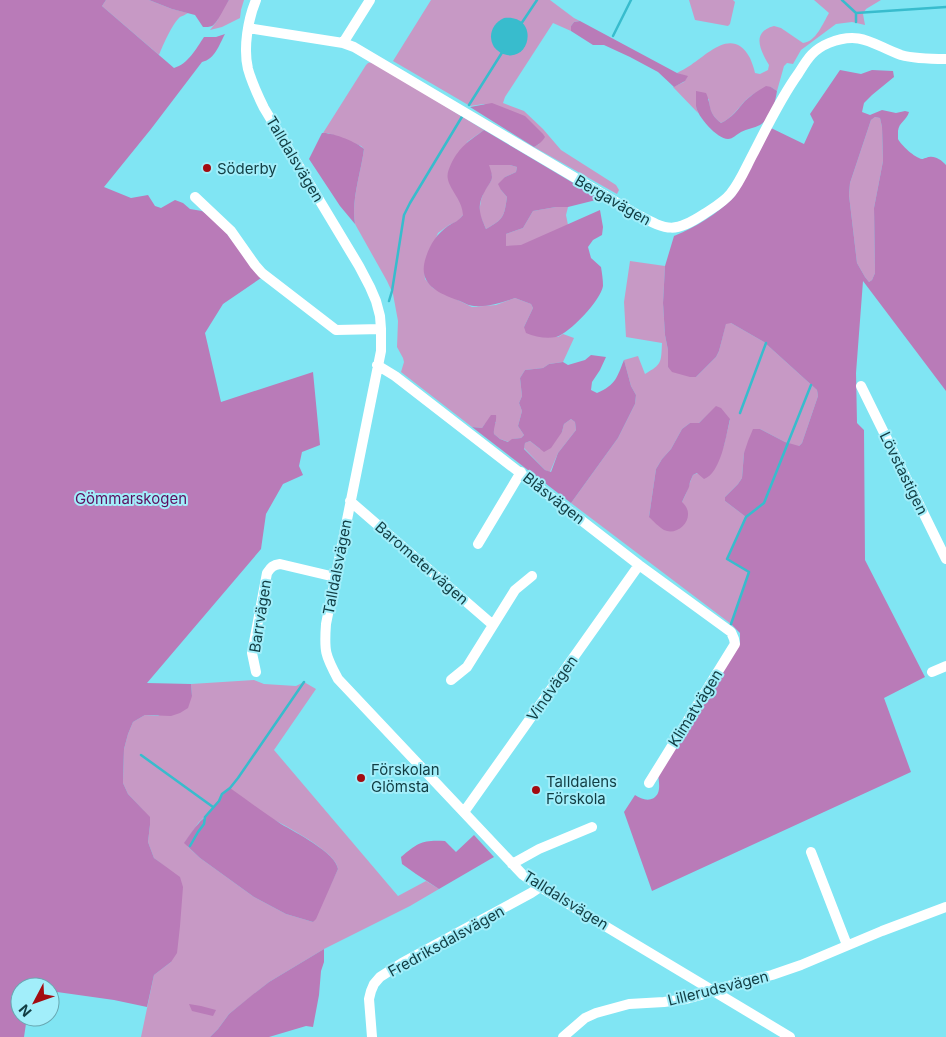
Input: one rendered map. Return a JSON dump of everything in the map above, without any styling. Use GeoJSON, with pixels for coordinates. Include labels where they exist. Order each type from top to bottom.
{"type":"FeatureCollection","features":[{"type":"Feature","properties":{"kind":"street","name":"Talldalsvägen"},"geometry":{"type":"LineString","coordinates":[[256,0],[248,28],[247,44],[248,67],[256,90],[264,108],[370,287],[380,316],[381,351],[326,624],[324,647],[332,669],[338,679],[523,875],[790,1037]]}},
{"type":"Feature","properties":{"kind":"street"},"geometry":{"type":"LineString","coordinates":[[343,43],[370,0]]}},
{"type":"Feature","properties":{"kind":"street","name":"Bergavägen"},"geometry":{"type":"LineString","coordinates":[[248,28],[343,43],[354,47],[638,215],[656,224],[672,228],[691,223],[731,194],[790,84],[812,52],[827,43],[860,38],[913,58],[946,59]]}},
{"type":"Feature","properties":{"kind":"street"},"geometry":{"type":"LineString","coordinates":[[195,197],[231,231],[262,273],[336,330],[381,329]]}},
{"type":"Feature","properties":{"kind":"street","name":"Blåsvägen"},"geometry":{"type":"LineString","coordinates":[[378,365],[731,632]]}},
{"type":"Feature","properties":{"kind":"street","name":"Lövstastigen"},"geometry":{"type":"LineString","coordinates":[[861,386],[946,560]]}},
{"type":"Feature","properties":{"kind":"street"},"geometry":{"type":"LineString","coordinates":[[478,544],[521,472]]}},
{"type":"Feature","properties":{"kind":"street","name":"Barometervägen"},"geometry":{"type":"LineString","coordinates":[[350,501],[493,625]]}},
{"type":"Feature","properties":{"kind":"street","name":"Barrvägen"},"geometry":{"type":"LineString","coordinates":[[256,672],[252,653],[267,573],[270,568],[280,564],[335,577]]}},
{"type":"Feature","properties":{"kind":"street","name":"Vindvägen"},"geometry":{"type":"LineString","coordinates":[[464,812],[640,565]]}},
{"type":"Feature","properties":{"kind":"street"},"geometry":{"type":"LineString","coordinates":[[451,680],[467,667],[515,590],[532,576]]}},
{"type":"Feature","properties":{"kind":"street","name":"Klimatvägen"},"geometry":{"type":"LineString","coordinates":[[649,783],[735,644],[731,632]]}},
{"type":"Feature","properties":{"kind":"street"},"geometry":{"type":"LineString","coordinates":[[932,672],[946,666]]}},
{"type":"Feature","properties":{"kind":"street"},"geometry":{"type":"LineString","coordinates":[[512,864],[539,849],[592,827]]}},
{"type":"Feature","properties":{"kind":"street"},"geometry":{"type":"LineString","coordinates":[[811,852],[847,945]]}},
{"type":"Feature","properties":{"kind":"street","name":"Fredriksdalsvägen"},"geometry":{"type":"LineString","coordinates":[[372,1037],[369,999],[374,984],[380,977],[540,887]]}},
{"type":"Feature","properties":{"kind":"street","name":"Lillerudsvägen"},"geometry":{"type":"LineString","coordinates":[[563,1037],[586,1018],[596,1013],[629,1004],[686,999],[712,990],[783,972],[946,907]]}},
{"type":"Feature","properties":{"kind":"shaded area"},"geometry":{"type":"Polygon","coordinates":[[[106,0],[149,0],[188,13],[180,17],[174,24],[159,55],[102,6],[106,0]]]}},
{"type":"Feature","properties":{"kind":"shaded area"},"geometry":{"type":"Polygon","coordinates":[[[229,0],[244,0],[240,18],[222,27],[210,30],[217,21],[222,9],[229,0]]]}},
{"type":"Feature","properties":{"kind":"shaded area"},"geometry":{"type":"Polygon","coordinates":[[[431,0],[550,0],[580,21],[574,22],[571,26],[571,31],[553,23],[503,103],[524,111],[561,150],[616,185],[619,190],[617,194],[534,147],[539,144],[484,104],[470,106],[393,61],[431,0]]]}},
{"type":"Feature","properties":{"kind":"shaded area"},"geometry":{"type":"Polygon","coordinates":[[[689,0],[733,0],[735,2],[730,24],[728,26],[695,20],[689,0]]]}},
{"type":"Feature","properties":{"kind":"shaded area"},"geometry":{"type":"Polygon","coordinates":[[[814,0],[881,0],[866,9],[863,14],[865,25],[852,22],[836,24],[801,50],[793,64],[787,63],[784,66],[777,91],[771,87],[754,94],[732,116],[721,123],[712,112],[709,99],[697,97],[696,106],[698,113],[673,87],[684,82],[687,77],[677,73],[713,49],[729,43],[736,44],[743,49],[750,58],[755,73],[760,74],[768,70],[769,65],[759,42],[762,33],[774,26],[781,28],[803,43],[808,42],[819,31],[829,13],[814,0]]]}},
{"type":"Feature","properties":{"kind":"shaded area"},"geometry":{"type":"Polygon","coordinates":[[[373,62],[484,130],[467,142],[455,192],[463,208],[463,215],[458,221],[438,233],[424,267],[425,279],[433,288],[472,307],[496,305],[515,298],[531,304],[533,308],[524,327],[558,337],[563,334],[574,338],[563,362],[549,364],[543,368],[525,370],[520,378],[522,396],[519,403],[522,411],[518,426],[524,435],[521,438],[513,439],[509,442],[500,439],[494,434],[493,427],[496,422],[485,424],[482,428],[472,427],[401,372],[404,362],[397,347],[398,321],[393,294],[355,224],[355,196],[364,149],[361,146],[328,133],[323,133],[366,65],[373,62]]]}},
{"type":"Feature","properties":{"kind":"shaded area"},"geometry":{"type":"Polygon","coordinates":[[[875,117],[880,118],[882,127],[883,161],[874,208],[875,273],[869,282],[857,263],[849,195],[850,183],[871,120],[875,117]]]}},
{"type":"Feature","properties":{"kind":"shaded area"},"geometry":{"type":"Polygon","coordinates":[[[488,165],[510,165],[517,167],[516,172],[505,177],[501,190],[507,197],[502,217],[486,229],[479,213],[484,191],[492,176],[488,165]]]}},
{"type":"Feature","properties":{"kind":"shaded area"},"geometry":{"type":"Polygon","coordinates":[[[568,207],[566,215],[568,225],[521,246],[506,246],[506,234],[523,228],[533,211],[568,207]]]}},
{"type":"Feature","properties":{"kind":"shaded area"},"geometry":{"type":"Polygon","coordinates":[[[630,261],[665,266],[663,303],[668,367],[696,377],[716,357],[726,323],[731,323],[764,342],[817,390],[818,396],[802,443],[798,447],[760,429],[744,453],[742,478],[725,497],[725,501],[746,517],[749,572],[731,624],[571,503],[618,438],[635,404],[636,395],[631,386],[624,360],[638,356],[645,374],[655,368],[661,359],[662,343],[626,337],[624,302],[630,261]],[[716,407],[699,423],[690,423],[682,429],[671,449],[656,469],[649,517],[682,502],[693,475],[716,466],[724,445],[730,420],[716,407]]]}},
{"type":"Feature","properties":{"kind":"shaded area"},"geometry":{"type":"Polygon","coordinates":[[[571,419],[575,422],[576,430],[558,453],[550,472],[545,470],[524,448],[525,443],[530,441],[540,449],[562,432],[564,424],[571,419]]]}},
{"type":"Feature","properties":{"kind":"shaded area"},"geometry":{"type":"Polygon","coordinates":[[[254,680],[264,684],[296,686],[304,682],[316,689],[274,750],[398,896],[426,881],[439,889],[410,906],[324,949],[269,982],[229,1014],[210,1037],[141,1037],[154,975],[171,962],[164,866],[154,858],[148,842],[150,825],[143,810],[128,794],[123,783],[124,749],[133,722],[145,715],[158,716],[192,696],[191,684],[254,680]],[[222,794],[219,801],[199,822],[185,842],[188,847],[200,858],[254,897],[286,914],[313,922],[338,869],[333,859],[306,838],[222,794]]]}},
{"type":"Feature","properties":{"kind":"green space","name":"Gömmarskogen"},"geometry":{"type":"Polygon","coordinates":[[[0,0],[106,0],[102,6],[174,68],[188,60],[204,37],[216,37],[225,34],[213,55],[202,62],[104,187],[131,198],[148,195],[155,206],[161,208],[175,200],[183,203],[190,209],[202,211],[218,222],[261,278],[223,304],[205,333],[221,402],[313,372],[320,445],[302,452],[299,466],[303,475],[283,484],[266,514],[261,549],[147,683],[191,684],[192,696],[188,708],[171,716],[145,715],[133,722],[128,734],[124,749],[123,783],[128,794],[150,817],[148,842],[154,858],[180,877],[183,887],[177,953],[171,962],[154,975],[147,1007],[60,992],[60,977],[10,977],[10,1027],[26,1027],[24,1037],[0,1037],[0,0]]]}},
{"type":"Feature","properties":{"kind":"green space"},"geometry":{"type":"Polygon","coordinates":[[[149,0],[229,0],[214,25],[203,27],[195,15],[149,0]]]}},
{"type":"Feature","properties":{"kind":"green space"},"geometry":{"type":"Polygon","coordinates":[[[580,21],[677,73],[688,76],[685,81],[674,87],[658,72],[604,45],[593,45],[571,31],[571,26],[574,22],[580,21]]]}},
{"type":"Feature","properties":{"kind":"green space"},"geometry":{"type":"Polygon","coordinates":[[[840,70],[861,74],[872,70],[893,71],[894,77],[864,103],[862,112],[870,115],[882,110],[896,113],[909,112],[898,131],[900,142],[908,151],[919,158],[934,157],[946,165],[946,391],[863,281],[856,373],[857,423],[864,430],[865,560],[925,677],[884,698],[911,772],[652,891],[624,812],[635,795],[647,800],[656,796],[659,789],[658,775],[740,642],[740,633],[731,624],[749,572],[727,559],[746,517],[725,501],[725,497],[742,478],[744,453],[753,429],[760,429],[785,442],[799,446],[802,443],[818,396],[817,390],[764,342],[731,323],[726,324],[716,357],[696,377],[672,372],[668,367],[668,350],[665,335],[663,303],[665,266],[674,236],[706,219],[734,197],[771,128],[804,144],[814,122],[810,114],[840,70]],[[875,117],[871,120],[850,183],[849,195],[857,263],[869,282],[875,273],[874,208],[883,161],[880,118],[875,117]]]}},
{"type":"Feature","properties":{"kind":"green space"},"geometry":{"type":"Polygon","coordinates":[[[766,86],[777,91],[770,114],[760,125],[741,132],[732,138],[724,138],[713,131],[697,110],[696,91],[706,93],[714,116],[721,123],[732,116],[745,101],[766,86]]]}},
{"type":"Feature","properties":{"kind":"green space"},"geometry":{"type":"Polygon","coordinates":[[[492,103],[525,116],[543,134],[544,139],[534,147],[470,107],[492,103]]]}},
{"type":"Feature","properties":{"kind":"green space"},"geometry":{"type":"Polygon","coordinates":[[[484,130],[600,199],[568,207],[533,211],[523,228],[506,234],[506,246],[521,245],[600,210],[603,227],[602,235],[593,240],[588,247],[591,258],[601,267],[603,286],[601,292],[591,307],[576,323],[556,337],[533,336],[526,333],[524,327],[533,308],[531,304],[515,298],[490,305],[472,306],[442,294],[426,280],[424,266],[432,244],[444,229],[458,221],[463,215],[448,180],[449,169],[461,148],[484,130]],[[489,165],[492,179],[482,196],[480,206],[486,229],[500,220],[504,213],[507,197],[498,184],[505,177],[516,172],[517,167],[489,165]]]}},
{"type":"Feature","properties":{"kind":"green space"},"geometry":{"type":"Polygon","coordinates":[[[322,133],[344,138],[364,149],[355,196],[355,224],[340,206],[309,159],[322,133]]]}},
{"type":"Feature","properties":{"kind":"green space"},"geometry":{"type":"Polygon","coordinates":[[[591,355],[606,357],[592,382],[591,390],[597,393],[612,384],[624,360],[631,386],[636,395],[635,404],[618,438],[571,503],[472,427],[482,428],[491,415],[496,415],[494,434],[508,442],[512,439],[521,438],[524,435],[518,426],[522,411],[519,403],[522,396],[520,378],[525,370],[543,368],[549,364],[563,362],[568,365],[585,360],[591,355]],[[571,419],[564,424],[562,432],[551,448],[544,452],[530,441],[525,443],[524,449],[545,470],[551,472],[558,453],[576,430],[575,422],[571,419]]]}},
{"type":"Feature","properties":{"kind":"green space"},"geometry":{"type":"Polygon","coordinates":[[[716,406],[721,408],[730,419],[719,462],[710,475],[704,479],[697,473],[693,475],[682,502],[688,513],[685,524],[675,531],[664,530],[649,517],[656,469],[671,449],[682,429],[690,423],[699,423],[716,406]]]}},
{"type":"Feature","properties":{"kind":"green space"},"geometry":{"type":"Polygon","coordinates":[[[230,788],[281,824],[323,850],[336,863],[338,869],[313,922],[286,914],[254,897],[200,858],[184,843],[230,788]]]}},
{"type":"Feature","properties":{"kind":"green space"},"geometry":{"type":"Polygon","coordinates":[[[474,835],[494,857],[439,889],[402,864],[401,857],[421,843],[445,841],[456,852],[474,835]]]}},
{"type":"Feature","properties":{"kind":"green space"},"geometry":{"type":"Polygon","coordinates":[[[324,949],[324,962],[313,1027],[306,1026],[269,1037],[210,1037],[229,1014],[269,982],[324,949]]]}},
{"type":"Feature","properties":{"kind":"green space"},"geometry":{"type":"Polygon","coordinates":[[[189,1004],[216,1010],[213,1016],[192,1011],[189,1004]]]}},
{"type":"Feature","properties":{"kind":"water"},"geometry":{"type":"Polygon","coordinates":[[[504,18],[515,19],[522,23],[526,29],[528,37],[526,44],[522,51],[515,55],[501,53],[492,43],[492,30],[504,18]]]}},
{"type":"Feature","properties":{"kind":"waterway"},"geometry":{"type":"LineString","coordinates":[[521,24],[537,0]]}},
{"type":"Feature","properties":{"kind":"waterway"},"geometry":{"type":"LineString","coordinates":[[613,36],[631,0]]}},
{"type":"Feature","properties":{"kind":"waterway"},"geometry":{"type":"LineString","coordinates":[[842,0],[856,13],[856,22]]}},
{"type":"Feature","properties":{"kind":"waterway"},"geometry":{"type":"LineString","coordinates":[[856,13],[946,7]]}},
{"type":"Feature","properties":{"kind":"waterway"},"geometry":{"type":"LineString","coordinates":[[469,105],[503,51]]}},
{"type":"Feature","properties":{"kind":"waterway"},"geometry":{"type":"LineString","coordinates":[[389,301],[404,215],[463,115]]}},
{"type":"Feature","properties":{"kind":"waterway"},"geometry":{"type":"LineString","coordinates":[[740,413],[766,343]]}},
{"type":"Feature","properties":{"kind":"waterway"},"geometry":{"type":"LineString","coordinates":[[731,624],[749,572],[727,559],[746,517],[764,503],[811,385]]}},
{"type":"Feature","properties":{"kind":"waterway"},"geometry":{"type":"LineString","coordinates":[[190,846],[204,824],[205,817],[219,801],[222,794],[238,778],[304,682]]}},
{"type":"Feature","properties":{"kind":"waterway"},"geometry":{"type":"LineString","coordinates":[[141,755],[213,807]]}},
{"type":"Feature","properties":{"kind":"place","name":"Söderby"},"geometry":{"type":"Point","coordinates":[207,168]}},
{"type":"Feature","properties":{"kind":"place","name":"Förskolan Glömsta"},"geometry":{"type":"Point","coordinates":[361,778]}},
{"type":"Feature","properties":{"kind":"place","name":"Talldalens Förskola"},"geometry":{"type":"Point","coordinates":[536,790]}}]}
